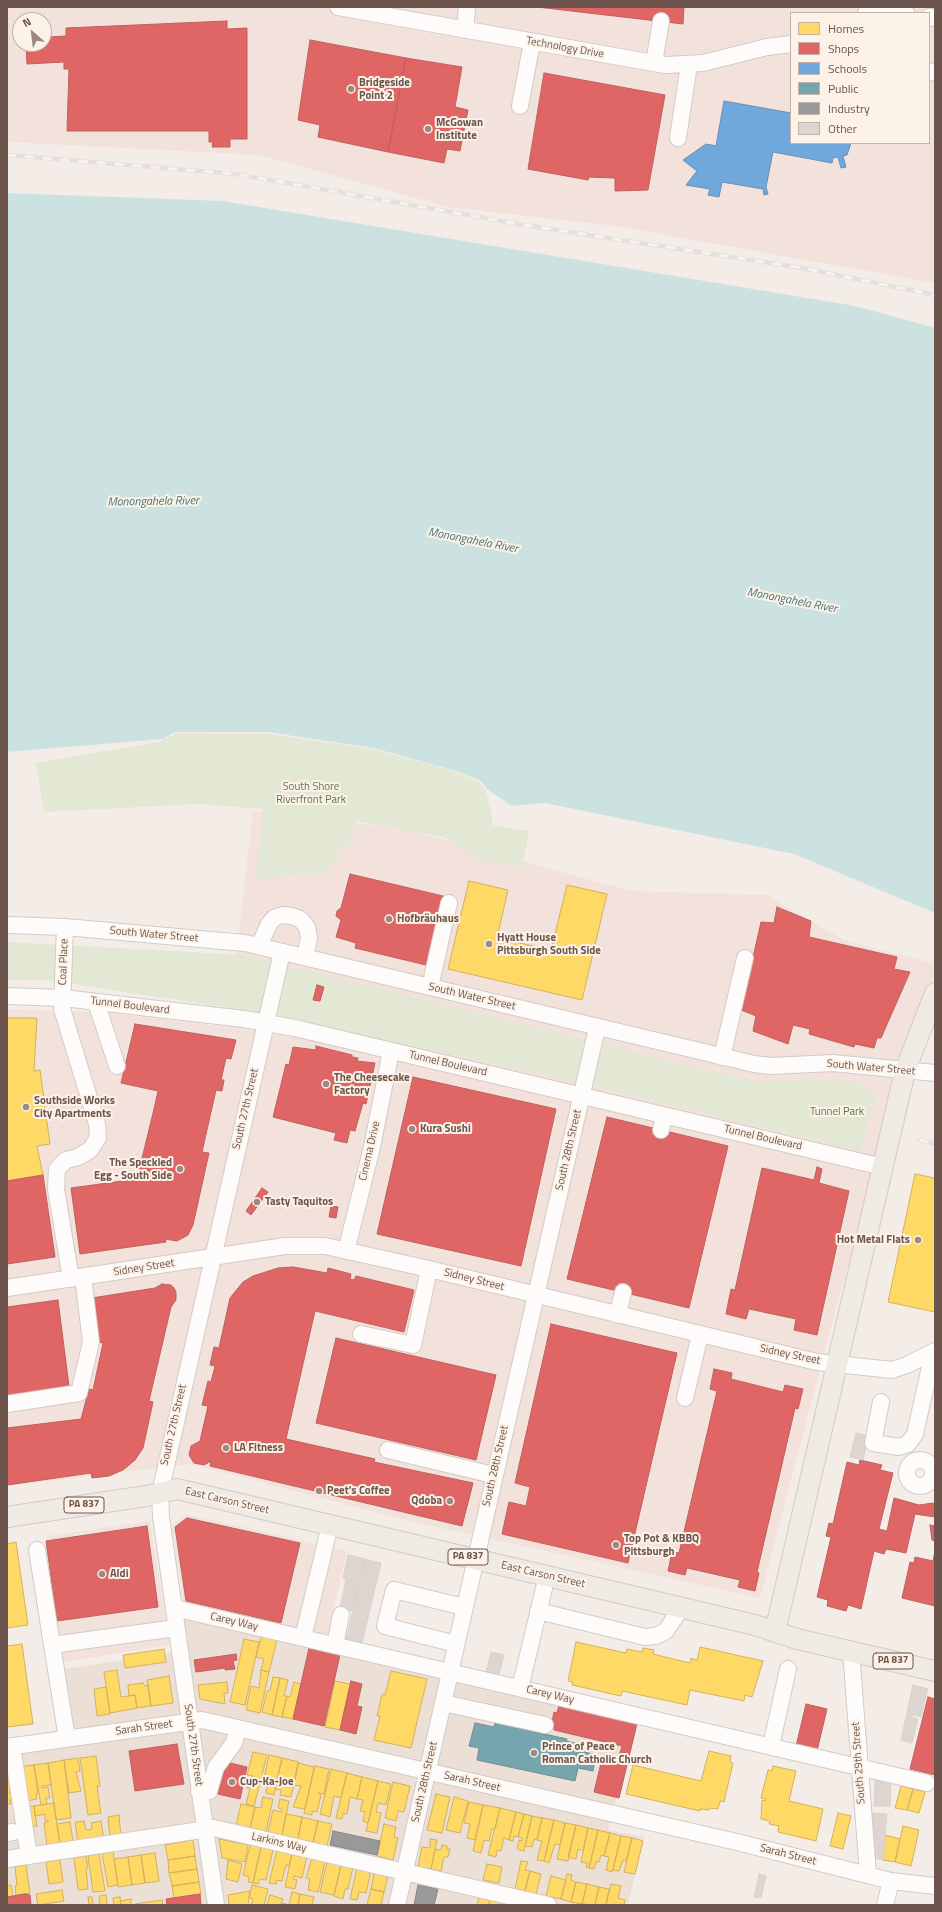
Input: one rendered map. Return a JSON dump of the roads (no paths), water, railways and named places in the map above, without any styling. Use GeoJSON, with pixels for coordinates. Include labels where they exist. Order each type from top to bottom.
{"type":"FeatureCollection","features":[{"type":"Feature","properties":{"kind":"main road"},"geometry":{"type":"LineString","coordinates":[[775,1632],[906,1071],[935,992]]}},
{"type":"Feature","properties":{"kind":"main road","name":"East Carson Street"},"geometry":{"type":"LineString","coordinates":[[7,1517],[177,1489],[754,1625],[797,1639],[851,1652],[935,1670]]}},
{"type":"Feature","properties":{"kind":"street","name":"Technology Drive"},"geometry":{"type":"LineString","coordinates":[[338,7],[654,64],[689,64],[718,61],[767,48],[790,44]]}},
{"type":"Feature","properties":{"kind":"street"},"geometry":{"type":"LineString","coordinates":[[465,30],[467,7]]}},
{"type":"Feature","properties":{"kind":"street"},"geometry":{"type":"LineString","coordinates":[[867,12],[868,10],[879,8],[901,12]]}},
{"type":"Feature","properties":{"kind":"street"},"geometry":{"type":"LineString","coordinates":[[654,64],[661,21]]}},
{"type":"Feature","properties":{"kind":"street"},"geometry":{"type":"LineString","coordinates":[[520,106],[532,42]]}},
{"type":"Feature","properties":{"kind":"street"},"geometry":{"type":"LineString","coordinates":[[678,138],[689,64]]}},
{"type":"Feature","properties":{"kind":"street"},"geometry":{"type":"LineString","coordinates":[[430,987],[449,903]]}},
{"type":"Feature","properties":{"kind":"street"},"geometry":{"type":"LineString","coordinates":[[259,946],[269,924],[274,918],[283,915],[292,916],[300,919],[307,927],[309,938],[305,957]]}},
{"type":"Feature","properties":{"kind":"street","name":"South Water Street"},"geometry":{"type":"LineString","coordinates":[[7,925],[65,927],[245,943],[722,1057],[771,1066],[833,1063],[935,1073]]}},
{"type":"Feature","properties":{"kind":"street","name":"Coal Place"},"geometry":{"type":"LineString","coordinates":[[7,1404],[79,1393],[91,1342],[56,1189],[57,1169],[66,1160],[78,1157],[90,1150],[98,1138],[97,1124],[62,1009],[65,927]]}},
{"type":"Feature","properties":{"kind":"street","name":"South 27th Street"},"geometry":{"type":"LineString","coordinates":[[216,1905],[176,1628],[161,1517],[160,1493],[282,952]]}},
{"type":"Feature","properties":{"kind":"street"},"geometry":{"type":"LineString","coordinates":[[722,1057],[745,958]]}},
{"type":"Feature","properties":{"kind":"street","name":"Tunnel Boulevard"},"geometry":{"type":"LineString","coordinates":[[7,996],[62,998],[266,1023],[295,1028],[883,1167]]}},
{"type":"Feature","properties":{"kind":"street"},"geometry":{"type":"LineString","coordinates":[[96,1002],[116,1066]]}},
{"type":"Feature","properties":{"kind":"street","name":"South 28th Street"},"geometry":{"type":"LineString","coordinates":[[397,1905],[493,1475],[597,1028]]}},
{"type":"Feature","properties":{"kind":"street","name":"Cinema Drive"},"geometry":{"type":"LineString","coordinates":[[346,1251],[372,1147],[391,1051]]}},
{"type":"Feature","properties":{"kind":"street"},"geometry":{"type":"LineString","coordinates":[[661,1130],[664,1115]]}},
{"type":"Feature","properties":{"kind":"street","name":"Sidney Street"},"geometry":{"type":"LineString","coordinates":[[7,1288],[285,1246],[325,1246],[817,1362],[892,1370],[930,1354]]}},
{"type":"Feature","properties":{"kind":"street"},"geometry":{"type":"LineString","coordinates":[[361,1334],[413,1345],[429,1270]]}},
{"type":"Feature","properties":{"kind":"street"},"geometry":{"type":"LineString","coordinates":[[618,1316],[622,1292]]}},
{"type":"Feature","properties":{"kind":"street"},"geometry":{"type":"LineString","coordinates":[[685,1398],[700,1335]]}},
{"type":"Feature","properties":{"kind":"street"},"geometry":{"type":"LineString","coordinates":[[881,1402],[873,1443],[899,1447],[908,1444],[915,1434],[930,1367],[930,1354]]}},
{"type":"Feature","properties":{"kind":"street"},"geometry":{"type":"LineString","coordinates":[[908,1444],[915,1461]]}},
{"type":"Feature","properties":{"kind":"street"},"geometry":{"type":"LineString","coordinates":[[388,1450],[493,1475]]}},
{"type":"Feature","properties":{"kind":"street"},"geometry":{"type":"LineString","coordinates":[[303,1638],[330,1525]]}},
{"type":"Feature","properties":{"kind":"street"},"geometry":{"type":"LineString","coordinates":[[37,1550],[67,1739]]}},
{"type":"Feature","properties":{"kind":"street"},"geometry":{"type":"LineString","coordinates":[[520,1688],[547,1576]]}},
{"type":"Feature","properties":{"kind":"street"},"geometry":{"type":"LineString","coordinates":[[456,1644],[385,1626],[394,1590],[464,1607]]}},
{"type":"Feature","properties":{"kind":"street","name":"Carey Way"},"geometry":{"type":"LineString","coordinates":[[174,1608],[926,1782]]}},
{"type":"Feature","properties":{"kind":"street"},"geometry":{"type":"LineString","coordinates":[[538,1611],[645,1637],[656,1636],[666,1631],[681,1608]]}},
{"type":"Feature","properties":{"kind":"street"},"geometry":{"type":"LineString","coordinates":[[335,1645],[341,1616]]}},
{"type":"Feature","properties":{"kind":"street"},"geometry":{"type":"LineString","coordinates":[[52,1645],[176,1628]]}},
{"type":"Feature","properties":{"kind":"street","name":"South 29th Street"},"geometry":{"type":"LineString","coordinates":[[851,1652],[868,1874]]}},
{"type":"Feature","properties":{"kind":"street"},"geometry":{"type":"LineString","coordinates":[[771,1746],[788,1669]]}},
{"type":"Feature","properties":{"kind":"street"},"geometry":{"type":"LineString","coordinates":[[443,1704],[545,1725]]}},
{"type":"Feature","properties":{"kind":"street","name":"Sarah Street"},"geometry":{"type":"LineString","coordinates":[[9,1747],[202,1720],[428,1771],[868,1874],[891,1881],[935,1886]]}},
{"type":"Feature","properties":{"kind":"street"},"geometry":{"type":"LineString","coordinates":[[199,1792],[209,1791],[216,1767],[234,1743],[238,1728]]}},
{"type":"Feature","properties":{"kind":"street"},"geometry":{"type":"LineString","coordinates":[[9,1747],[29,1856]]}},
{"type":"Feature","properties":{"kind":"street","name":"Larkins Way"},"geometry":{"type":"LineString","coordinates":[[7,1859],[214,1828],[548,1905]]}},
{"type":"Feature","properties":{"kind":"street"},"geometry":{"type":"LineString","coordinates":[[884,1905],[891,1881]]}},
{"type":"Feature","properties":{"kind":"water","name":"Monongahela River"},"geometry":{"type":"Polygon","coordinates":[[[7,193],[223,201],[855,306],[935,328],[935,913],[794,854],[545,803],[512,806],[487,789],[481,781],[453,770],[373,748],[267,732],[174,732],[164,739],[7,752],[7,193]]]}},
{"type":"Feature","properties":{"kind":"railway"},"geometry":{"type":"LineString","coordinates":[[7,155],[236,174],[524,225],[802,268],[935,295]]}},
{"type":"Feature","properties":{"kind":"railway"},"geometry":{"type":"LineString","coordinates":[[919,1140],[935,1144]]}},
{"type":"Feature","properties":{"kind":"place","name":"Bridgeside Point 2"},"geometry":{"type":"Point","coordinates":[351,89]}},
{"type":"Feature","properties":{"kind":"place","name":"McGowan Institute"},"geometry":{"type":"Point","coordinates":[428,129]}},
{"type":"Feature","properties":{"kind":"place","name":"Hofbräuhaus"},"geometry":{"type":"Point","coordinates":[389,919]}},
{"type":"Feature","properties":{"kind":"place","name":"Hyatt House Pittsburgh South Side"},"geometry":{"type":"Point","coordinates":[489,944]}},
{"type":"Feature","properties":{"kind":"place","name":"The Cheesecake Factory"},"geometry":{"type":"Point","coordinates":[326,1084]}},
{"type":"Feature","properties":{"kind":"place","name":"Southside Works City Apartments"},"geometry":{"type":"Point","coordinates":[26,1107]}},
{"type":"Feature","properties":{"kind":"place","name":"Kura Sushi"},"geometry":{"type":"Point","coordinates":[412,1129]}},
{"type":"Feature","properties":{"kind":"place","name":"The Speckled Egg - South Side"},"geometry":{"type":"Point","coordinates":[180,1169]}},
{"type":"Feature","properties":{"kind":"place","name":"Tasty Taquitos"},"geometry":{"type":"Point","coordinates":[257,1202]}},
{"type":"Feature","properties":{"kind":"place","name":"Hot Metal Flats"},"geometry":{"type":"Point","coordinates":[918,1240]}},
{"type":"Feature","properties":{"kind":"place","name":"LA Fitness"},"geometry":{"type":"Point","coordinates":[226,1448]}},
{"type":"Feature","properties":{"kind":"place","name":"Peet's Coffee"},"geometry":{"type":"Point","coordinates":[319,1491]}},
{"type":"Feature","properties":{"kind":"place","name":"Qdoba"},"geometry":{"type":"Point","coordinates":[450,1501]}},
{"type":"Feature","properties":{"kind":"place","name":"Top Pot & KBBQ Pittsburgh"},"geometry":{"type":"Point","coordinates":[616,1545]}},
{"type":"Feature","properties":{"kind":"place","name":"Aldi"},"geometry":{"type":"Point","coordinates":[102,1574]}},
{"type":"Feature","properties":{"kind":"place","name":"Prince of Peace Roman Catholic Church"},"geometry":{"type":"Point","coordinates":[534,1753]}},
{"type":"Feature","properties":{"kind":"place","name":"Cup-Ka-Joe"},"geometry":{"type":"Point","coordinates":[232,1782]}},
{"type":"Feature","properties":{"kind":"park label","name":"South Shore Riverfront Park"},"geometry":{"type":"Point","coordinates":[311,793]}},
{"type":"Feature","properties":{"kind":"park label","name":"Tunnel Park"},"geometry":{"type":"Point","coordinates":[837,1112]}}]}
